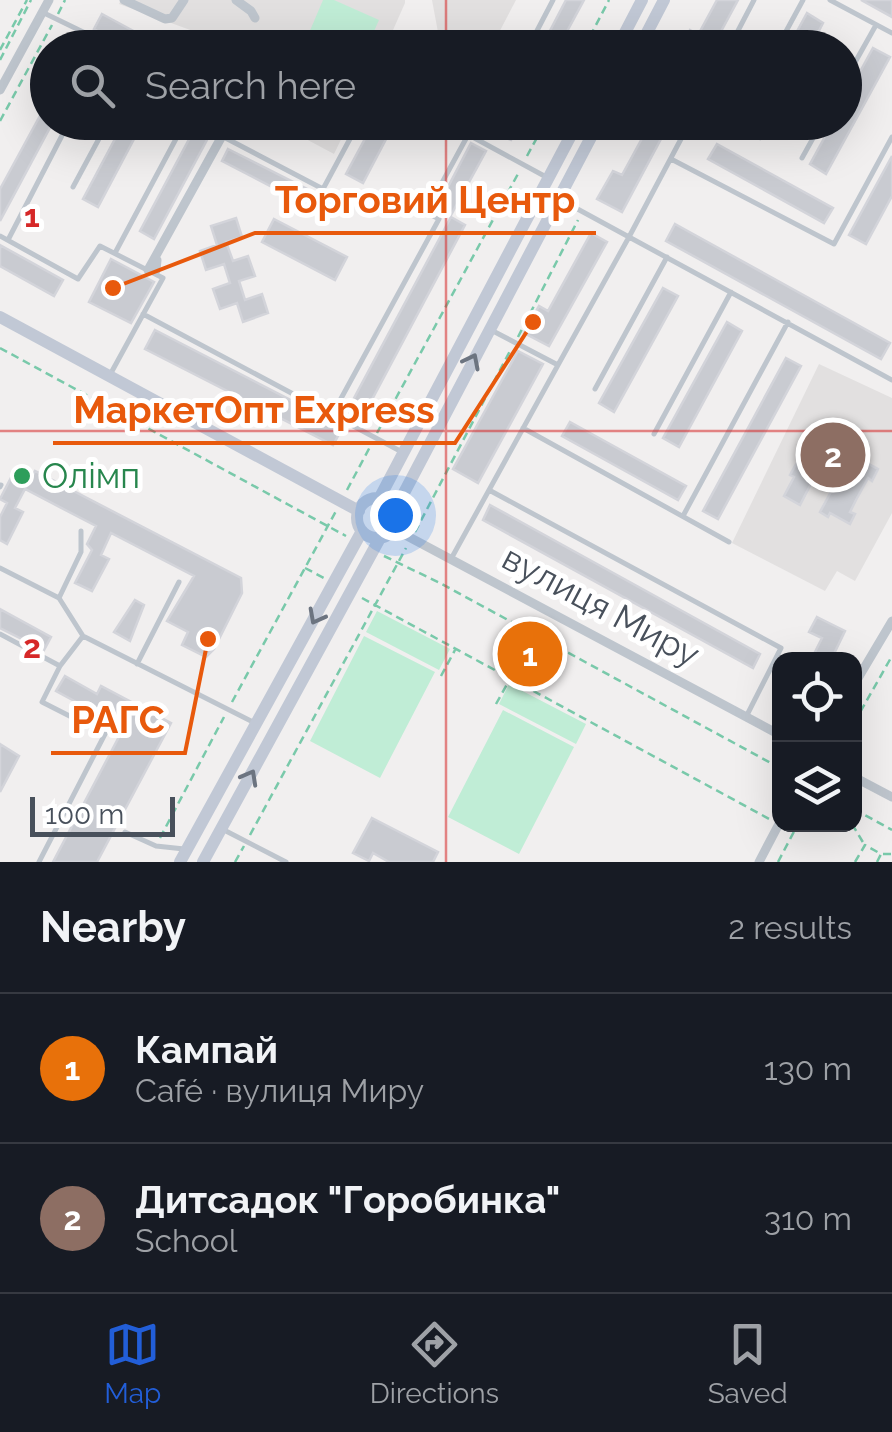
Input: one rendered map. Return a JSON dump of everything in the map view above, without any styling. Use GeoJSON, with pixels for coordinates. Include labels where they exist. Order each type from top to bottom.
{"type":"FeatureCollection","features":[{"type":"Feature","properties":{"kind":"street"},"geometry":{"type":"LineString","coordinates":[[32,30],[48,0]]}},
{"type":"Feature","properties":{"kind":"street"},"geometry":{"type":"LineString","coordinates":[[124,0],[165,19],[172,18],[184,0]]}},
{"type":"Feature","properties":{"kind":"street"},"geometry":{"type":"LineString","coordinates":[[236,0],[254,18]]}},
{"type":"Feature","properties":{"kind":"street"},"geometry":{"type":"LineString","coordinates":[[626,30],[642,0]]}},
{"type":"Feature","properties":{"kind":"street"},"geometry":{"type":"LineString","coordinates":[[648,30],[664,0]]}},
{"type":"Feature","properties":{"kind":"street"},"geometry":{"type":"LineString","coordinates":[[0,90],[30,34]]}},
{"type":"Feature","properties":{"kind":"street"},"geometry":{"type":"LineString","coordinates":[[148,270],[151,261],[157,260],[220,140]]}},
{"type":"Feature","properties":{"kind":"street"},"geometry":{"type":"LineString","coordinates":[[203,862],[376,544],[394,529],[395,510],[589,140]]}},
{"type":"Feature","properties":{"kind":"street"},"geometry":{"type":"LineString","coordinates":[[184,856],[360,536],[359,510],[367,501],[379,498],[568,141]]}},
{"type":"Feature","properties":{"kind":"street"},"geometry":{"type":"LineString","coordinates":[[524,225],[539,234]]}},
{"type":"Feature","properties":{"kind":"street"},"geometry":{"type":"LineString","coordinates":[[0,317],[359,510]]}},
{"type":"Feature","properties":{"kind":"street"},"geometry":{"type":"LineString","coordinates":[[379,498],[395,510]]}},
{"type":"Feature","properties":{"kind":"street","name":"вулиця Миру"},"geometry":{"type":"LineString","coordinates":[[394,529],[772,731]]}},
{"type":"Feature","properties":{"kind":"street"},"geometry":{"type":"LineString","coordinates":[[360,536],[370,537],[376,544]]}},
{"type":"Feature","properties":{"kind":"street"},"geometry":{"type":"LineString","coordinates":[[862,672],[892,621]]}},
{"type":"Feature","properties":{"kind":"street"},"geometry":{"type":"LineString","coordinates":[[862,781],[892,797]]}},
{"type":"Feature","properties":{"kind":"street"},"geometry":{"type":"LineString","coordinates":[[205,818],[222,828]]}},
{"type":"Feature","properties":{"kind":"street"},"geometry":{"type":"LineString","coordinates":[[758,862],[772,832]]}},
{"type":"Feature","properties":{"kind":"lane"},"geometry":{"type":"LineString","coordinates":[[537,30],[553,0]]}},
{"type":"Feature","properties":{"kind":"lane"},"geometry":{"type":"LineString","coordinates":[[738,30],[754,0]]}},
{"type":"Feature","properties":{"kind":"lane"},"geometry":{"type":"LineString","coordinates":[[786,30],[803,0]]}},
{"type":"Feature","properties":{"kind":"lane"},"geometry":{"type":"LineString","coordinates":[[830,0],[892,34]]}},
{"type":"Feature","properties":{"kind":"lane"},"geometry":{"type":"LineString","coordinates":[[42,12],[78,30]]}},
{"type":"Feature","properties":{"kind":"lane"},"geometry":{"type":"LineString","coordinates":[[862,50],[876,25]]}},
{"type":"Feature","properties":{"kind":"lane"},"geometry":{"type":"LineString","coordinates":[[671,159],[834,244],[892,137]]}},
{"type":"Feature","properties":{"kind":"lane"},"geometry":{"type":"LineString","coordinates":[[7,240],[60,140]]}},
{"type":"Feature","properties":{"kind":"lane"},"geometry":{"type":"LineString","coordinates":[[73,187],[98,140]]}},
{"type":"Feature","properties":{"kind":"lane"},"geometry":{"type":"LineString","coordinates":[[115,253],[175,140]]}},
{"type":"Feature","properties":{"kind":"lane"},"geometry":{"type":"LineString","coordinates":[[230,140],[323,188],[350,140]]}},
{"type":"Feature","properties":{"kind":"lane"},"geometry":{"type":"LineString","coordinates":[[332,415],[439,219],[426,212],[465,140]]}},
{"type":"Feature","properties":{"kind":"lane"},"geometry":{"type":"LineString","coordinates":[[477,140],[548,178]]}},
{"type":"Feature","properties":{"kind":"lane"},"geometry":{"type":"LineString","coordinates":[[451,559],[681,140]]}},
{"type":"Feature","properties":{"kind":"lane"},"geometry":{"type":"LineString","coordinates":[[802,158],[812,140]]}},
{"type":"Feature","properties":{"kind":"lane"},"geometry":{"type":"LineString","coordinates":[[558,199],[892,380]]}},
{"type":"Feature","properties":{"kind":"lane"},"geometry":{"type":"LineString","coordinates":[[0,236],[78,279],[100,246],[163,278],[109,376]]}},
{"type":"Feature","properties":{"kind":"lane"},"geometry":{"type":"LineString","coordinates":[[594,389],[666,257]]}},
{"type":"Feature","properties":{"kind":"lane"},"geometry":{"type":"LineString","coordinates":[[654,434],[731,292]]}},
{"type":"Feature","properties":{"kind":"lane"},"geometry":{"type":"LineString","coordinates":[[143,314],[404,453]]}},
{"type":"Feature","properties":{"kind":"lane"},"geometry":{"type":"LineString","coordinates":[[683,516],[788,322]]}},
{"type":"Feature","properties":{"kind":"lane"},"geometry":{"type":"LineString","coordinates":[[488,329],[558,365]]}},
{"type":"Feature","properties":{"kind":"lane"},"geometry":{"type":"LineString","coordinates":[[523,428],[729,542]]}},
{"type":"Feature","properties":{"kind":"lane"},"geometry":{"type":"LineString","coordinates":[[489,490],[781,648],[746,718]]}},
{"type":"Feature","properties":{"kind":"lane"},"geometry":{"type":"LineString","coordinates":[[58,598],[81,552],[80,531]]}},
{"type":"Feature","properties":{"kind":"lane"},"geometry":{"type":"LineString","coordinates":[[0,568],[58,598],[83,636],[258,724]]}},
{"type":"Feature","properties":{"kind":"lane"},"geometry":{"type":"LineString","coordinates":[[138,664],[179,582]]}},
{"type":"Feature","properties":{"kind":"lane"},"geometry":{"type":"LineString","coordinates":[[0,634],[60,666]]}},
{"type":"Feature","properties":{"kind":"lane"},"geometry":{"type":"LineString","coordinates":[[39,862],[105,734],[42,702],[60,666],[83,636]]}},
{"type":"Feature","properties":{"kind":"lane"},"geometry":{"type":"LineString","coordinates":[[222,828],[286,862]]}},
{"type":"Feature","properties":{"kind":"lane"},"geometry":{"type":"LineString","coordinates":[[125,832],[184,856]]}},
{"type":"Feature","properties":{"kind":"path"},"geometry":{"type":"LineString","coordinates":[[0,50],[29,0]]}},
{"type":"Feature","properties":{"kind":"path"},"geometry":{"type":"LineString","coordinates":[[0,60],[29,0]]}},
{"type":"Feature","properties":{"kind":"path"},"geometry":{"type":"LineString","coordinates":[[49,30],[66,0]]}},
{"type":"Feature","properties":{"kind":"path"},"geometry":{"type":"LineString","coordinates":[[593,30],[609,0]]}},
{"type":"Feature","properties":{"kind":"path"},"geometry":{"type":"LineString","coordinates":[[0,121],[30,65]]}},
{"type":"Feature","properties":{"kind":"path"},"geometry":{"type":"LineString","coordinates":[[0,348],[360,536]]}},
{"type":"Feature","properties":{"kind":"path"},"geometry":{"type":"LineString","coordinates":[[376,544],[440,583],[772,764]]}},
{"type":"Feature","properties":{"kind":"path"},"geometry":{"type":"LineString","coordinates":[[306,568],[334,583]]}},
{"type":"Feature","properties":{"kind":"path"},"geometry":{"type":"LineString","coordinates":[[350,592],[772,819]]}},
{"type":"Feature","properties":{"kind":"path"},"geometry":{"type":"LineString","coordinates":[[441,676],[456,648]]}},
{"type":"Feature","properties":{"kind":"path"},"geometry":{"type":"LineString","coordinates":[[862,709],[892,656]]}},
{"type":"Feature","properties":{"kind":"path"},"geometry":{"type":"LineString","coordinates":[[496,704],[510,678]]}},
{"type":"Feature","properties":{"kind":"path"},"geometry":{"type":"LineString","coordinates":[[862,813],[892,830]]}},
{"type":"Feature","properties":{"kind":"path"},"geometry":{"type":"LineString","coordinates":[[778,862],[794,832]]}},
{"type":"Feature","properties":{"kind":"path"},"geometry":{"type":"LineString","coordinates":[[857,832],[864,845],[882,854],[892,854]]}},
{"type":"Feature","properties":{"kind":"path"},"geometry":{"type":"LineString","coordinates":[[856,862],[864,845]]}},
{"type":"Feature","properties":{"kind":"path"},"geometry":{"type":"LineString","coordinates":[[877,862],[882,854]]}},
{"type":"Feature","properties":{"kind":"shaded area"},"geometry":{"type":"Polygon","coordinates":[[[121,0],[405,0],[393,30],[190,30],[119,4],[121,0]]]}},
{"type":"Feature","properties":{"kind":"shaded area"},"geometry":{"type":"Polygon","coordinates":[[[432,0],[516,0],[500,30],[438,30],[432,0]]]}},
{"type":"Feature","properties":{"kind":"shaded area"},"geometry":{"type":"Polygon","coordinates":[[[308,140],[341,140],[334,154],[308,140]]]}},
{"type":"Feature","properties":{"kind":"shaded area"},"geometry":{"type":"Polygon","coordinates":[[[819,364],[892,398],[892,513],[855,581],[837,571],[825,591],[732,543],[819,364]]]}},
{"type":"Feature","properties":{"kind":"green space"},"geometry":{"type":"Polygon","coordinates":[[[323,0],[334,0],[379,20],[375,30],[310,30],[323,0]]]}},
{"type":"Feature","properties":{"kind":"green space"},"geometry":{"type":"Polygon","coordinates":[[[377,611],[450,649],[439,670],[366,632],[377,611]]]}},
{"type":"Feature","properties":{"kind":"green space"},"geometry":{"type":"Polygon","coordinates":[[[364,636],[435,672],[380,778],[310,741],[364,636]]]}},
{"type":"Feature","properties":{"kind":"green space"},"geometry":{"type":"Polygon","coordinates":[[[509,684],[586,724],[576,744],[499,704],[509,684]]]}},
{"type":"Feature","properties":{"kind":"green space"},"geometry":{"type":"Polygon","coordinates":[[[503,710],[574,747],[519,854],[448,817],[503,710]]]}},
{"type":"Feature","properties":{"kind":"building"},"geometry":{"type":"Polygon","coordinates":[[[566,0],[584,0],[568,30],[550,30],[566,0]]]}},
{"type":"Feature","properties":{"kind":"building"},"geometry":{"type":"Polygon","coordinates":[[[717,0],[738,0],[722,30],[701,30],[717,0]]]}},
{"type":"Feature","properties":{"kind":"building"},"geometry":{"type":"Polygon","coordinates":[[[861,0],[892,0],[892,17],[861,0]]]}},
{"type":"Feature","properties":{"kind":"building"},"geometry":{"type":"Polygon","coordinates":[[[807,13],[823,23],[819,30],[798,30],[807,13]]]}},
{"type":"Feature","properties":{"kind":"building"},"geometry":{"type":"Polygon","coordinates":[[[102,14],[132,30],[96,30],[102,14]]]}},
{"type":"Feature","properties":{"kind":"building"},"geometry":{"type":"Polygon","coordinates":[[[873,48],[890,57],[862,108],[862,68],[873,48]]]}},
{"type":"Feature","properties":{"kind":"building"},"geometry":{"type":"Polygon","coordinates":[[[30,134],[30,140],[43,140],[0,221],[0,189],[30,134]]]}},
{"type":"Feature","properties":{"kind":"building"},"geometry":{"type":"Polygon","coordinates":[[[114,140],[133,140],[98,207],[83,199],[114,140]]]}},
{"type":"Feature","properties":{"kind":"building"},"geometry":{"type":"Polygon","coordinates":[[[189,140],[207,140],[154,239],[140,231],[189,140]]]}},
{"type":"Feature","properties":{"kind":"building"},"geometry":{"type":"Polygon","coordinates":[[[364,140],[386,140],[363,183],[346,174],[364,140]]]}},
{"type":"Feature","properties":{"kind":"building"},"geometry":{"type":"Polygon","coordinates":[[[641,140],[660,140],[622,212],[597,199],[613,171],[622,175],[641,140]]]}},
{"type":"Feature","properties":{"kind":"building"},"geometry":{"type":"Polygon","coordinates":[[[823,140],[845,140],[826,174],[810,164],[823,140]]]}},
{"type":"Feature","properties":{"kind":"building"},"geometry":{"type":"Polygon","coordinates":[[[471,143],[486,151],[451,215],[437,208],[471,143]]]}},
{"type":"Feature","properties":{"kind":"building"},"geometry":{"type":"Polygon","coordinates":[[[717,144],[833,208],[824,223],[708,159],[717,144]]]}},
{"type":"Feature","properties":{"kind":"building"},"geometry":{"type":"Polygon","coordinates":[[[228,149],[331,201],[324,214],[222,161],[228,149]]]}},
{"type":"Feature","properties":{"kind":"building"},"geometry":{"type":"Polygon","coordinates":[[[892,156],[892,196],[866,244],[849,235],[892,156]]]}},
{"type":"Feature","properties":{"kind":"building"},"geometry":{"type":"Polygon","coordinates":[[[451,217],[465,225],[360,422],[345,415],[451,217]]]}},
{"type":"Feature","properties":{"kind":"building"},"geometry":{"type":"Polygon","coordinates":[[[236,218],[242,237],[226,242],[233,261],[248,256],[255,276],[239,281],[245,300],[262,294],[268,313],[243,322],[237,303],[220,309],[213,289],[230,283],[224,264],[206,270],[200,251],[217,245],[211,226],[236,218]]]}},
{"type":"Feature","properties":{"kind":"building"},"geometry":{"type":"Polygon","coordinates":[[[274,219],[347,257],[335,280],[262,242],[274,219]]]}},
{"type":"Feature","properties":{"kind":"building"},"geometry":{"type":"Polygon","coordinates":[[[675,224],[890,343],[881,359],[666,241],[675,224]]]}},
{"type":"Feature","properties":{"kind":"building"},"geometry":{"type":"Polygon","coordinates":[[[591,233],[607,242],[549,346],[524,333],[539,306],[548,311],[591,233]]]}},
{"type":"Feature","properties":{"kind":"building"},"geometry":{"type":"Polygon","coordinates":[[[0,245],[63,280],[54,296],[0,266],[0,245]]]}},
{"type":"Feature","properties":{"kind":"building"},"geometry":{"type":"Polygon","coordinates":[[[111,259],[154,282],[131,323],[89,302],[111,259]]]}},
{"type":"Feature","properties":{"kind":"building"},"geometry":{"type":"Polygon","coordinates":[[[663,288],[678,296],[614,412],[599,403],[663,288]]]}},
{"type":"Feature","properties":{"kind":"building"},"geometry":{"type":"Polygon","coordinates":[[[727,322],[742,331],[679,447],[663,438],[727,322]]]}},
{"type":"Feature","properties":{"kind":"building"},"geometry":{"type":"Polygon","coordinates":[[[155,330],[343,427],[333,445],[145,349],[155,330]]]}},
{"type":"Feature","properties":{"kind":"building"},"geometry":{"type":"Polygon","coordinates":[[[518,351],[543,364],[478,483],[453,469],[518,351]]]}},
{"type":"Feature","properties":{"kind":"building"},"geometry":{"type":"Polygon","coordinates":[[[786,358],[801,366],[718,519],[703,511],[786,358]]]}},
{"type":"Feature","properties":{"kind":"building"},"geometry":{"type":"Polygon","coordinates":[[[570,422],[686,486],[678,500],[562,436],[570,422]]]}},
{"type":"Feature","properties":{"kind":"building"},"geometry":{"type":"Polygon","coordinates":[[[821,428],[837,436],[822,464],[840,474],[853,449],[861,453],[858,458],[878,469],[856,500],[850,524],[820,512],[833,488],[814,478],[800,505],[784,496],[794,477],[790,475],[821,428]]]}},
{"type":"Feature","properties":{"kind":"building"},"geometry":{"type":"Polygon","coordinates":[[[16,468],[32,477],[35,471],[241,578],[242,593],[214,649],[206,657],[182,645],[188,632],[167,621],[194,576],[111,533],[101,555],[109,559],[92,591],[75,583],[92,550],[87,544],[96,526],[25,489],[15,508],[23,512],[7,544],[0,540],[0,517],[7,503],[0,499],[16,468]]]}},
{"type":"Feature","properties":{"kind":"building"},"geometry":{"type":"Polygon","coordinates":[[[490,505],[760,654],[753,668],[483,520],[490,505]]]}},
{"type":"Feature","properties":{"kind":"building"},"geometry":{"type":"Polygon","coordinates":[[[135,600],[144,605],[130,641],[114,632],[135,600]]]}},
{"type":"Feature","properties":{"kind":"building"},"geometry":{"type":"Polygon","coordinates":[[[0,609],[51,637],[44,650],[0,628],[0,609]]]}},
{"type":"Feature","properties":{"kind":"building"},"geometry":{"type":"Polygon","coordinates":[[[817,617],[845,631],[835,652],[815,652],[822,638],[809,632],[817,617]]]}},
{"type":"Feature","properties":{"kind":"building"},"geometry":{"type":"Polygon","coordinates":[[[526,645],[534,649],[537,664],[533,661],[529,667],[522,663],[521,651],[526,645]]]}},
{"type":"Feature","properties":{"kind":"building"},"geometry":{"type":"Polygon","coordinates":[[[65,676],[97,694],[101,686],[171,723],[97,862],[53,862],[122,731],[87,714],[89,709],[56,691],[65,676]]]}},
{"type":"Feature","properties":{"kind":"building"},"geometry":{"type":"Polygon","coordinates":[[[0,744],[19,756],[0,792],[0,744]]]}},
{"type":"Feature","properties":{"kind":"building"},"geometry":{"type":"Polygon","coordinates":[[[372,818],[438,852],[433,862],[389,862],[373,853],[369,861],[353,853],[372,818]]]}},
{"type":"Feature","properties":{"kind":"place","name":"Торговий Центр"},"geometry":{"type":"Point","coordinates":[113,288]}},
{"type":"Feature","properties":{"kind":"place","name":"МаркетОпт Express"},"geometry":{"type":"Point","coordinates":[533,322]}},
{"type":"Feature","properties":{"kind":"place","name":"Дитсадок \"Горобинка\""},"geometry":{"type":"Point","coordinates":[833,455]}},
{"type":"Feature","properties":{"kind":"place","name":"Олімп"},"geometry":{"type":"Point","coordinates":[22,476]}},
{"type":"Feature","properties":{"kind":"place","name":"РАГС"},"geometry":{"type":"Point","coordinates":[208,639]}},
{"type":"Feature","properties":{"kind":"place","name":"Кампай"},"geometry":{"type":"Point","coordinates":[530,654]}}]}
